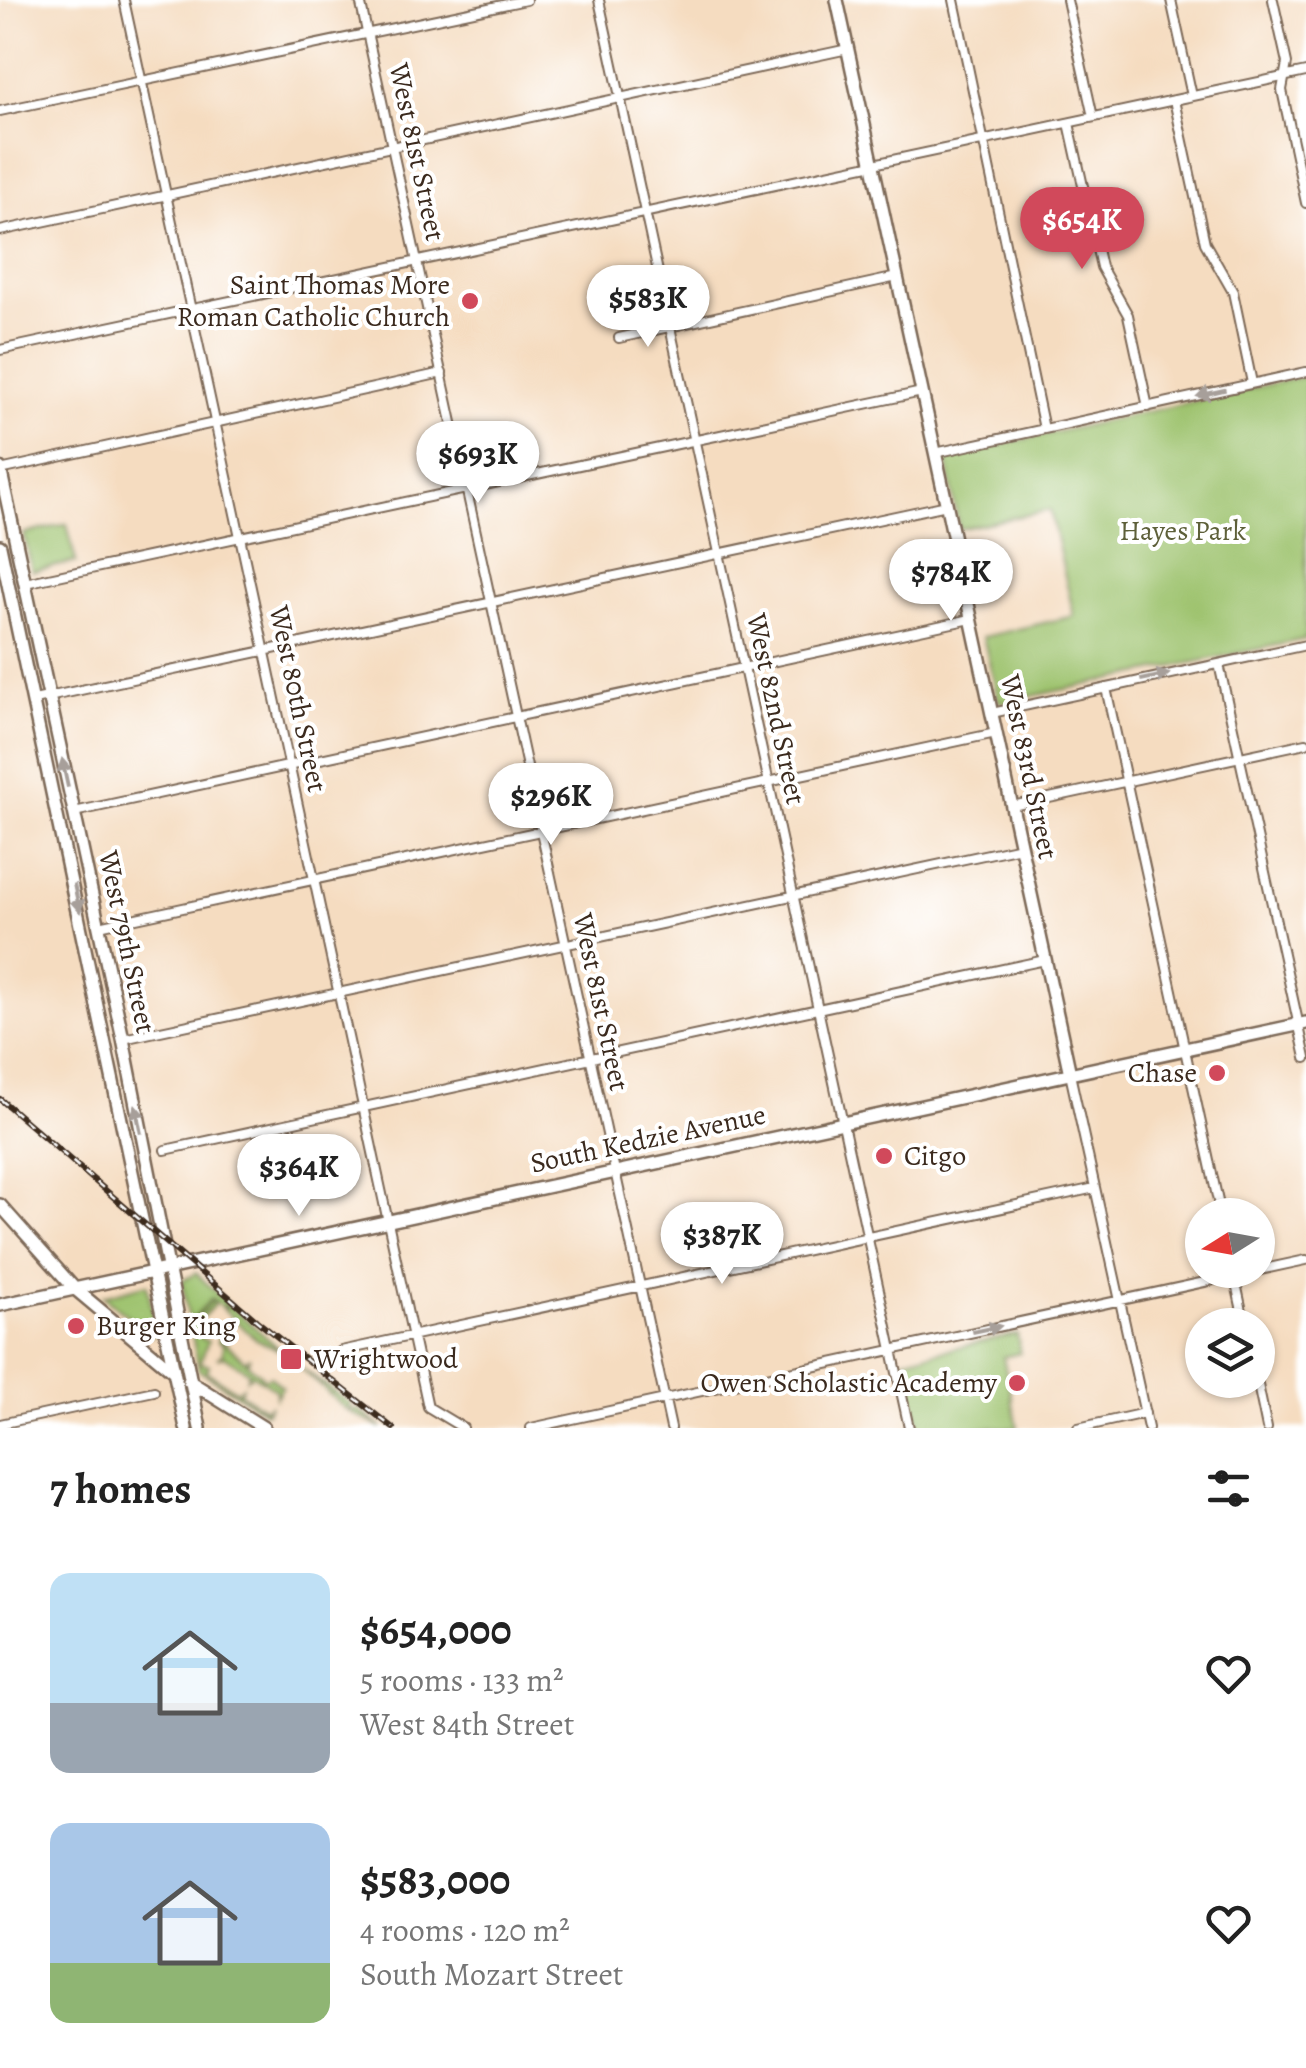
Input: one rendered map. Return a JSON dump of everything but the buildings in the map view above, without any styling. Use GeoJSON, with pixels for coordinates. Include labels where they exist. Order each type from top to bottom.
{"type":"FeatureCollection","features":[{"type":"Feature","properties":{"kind":"main road","name":"West 83rd Street"},"geometry":{"type":"LineString","coordinates":[[837,0],[1070,1074]]}},
{"type":"Feature","properties":{"kind":"main road","name":"West 79th Street"},"geometry":{"type":"LineString","coordinates":[[0,469],[123,1039],[200,1428]]}},
{"type":"Feature","properties":{"kind":"main road","name":"West 79th Street"},"geometry":{"type":"LineString","coordinates":[[0,546],[186,1428]]}},
{"type":"Feature","properties":{"kind":"main road","name":"South Kedzie Avenue"},"geometry":{"type":"LineString","coordinates":[[0,1304],[1302,1024]]}},
{"type":"Feature","properties":{"kind":"main road"},"geometry":{"type":"LineString","coordinates":[[0,1205],[74,1288],[174,1372],[264,1428]]}},
{"type":"Feature","properties":{"kind":"street","name":"West 80th Street"},"geometry":{"type":"LineString","coordinates":[[124,0],[428,1407],[463,1428]]}},
{"type":"Feature","properties":{"kind":"street","name":"West 81st Street"},"geometry":{"type":"LineString","coordinates":[[360,0],[671,1428]]}},
{"type":"Feature","properties":{"kind":"street"},"geometry":{"type":"LineString","coordinates":[[0,111],[526,0]]}},
{"type":"Feature","properties":{"kind":"street","name":"West 82nd Street"},"geometry":{"type":"LineString","coordinates":[[599,0],[909,1428]]}},
{"type":"Feature","properties":{"kind":"street"},"geometry":{"type":"LineString","coordinates":[[954,0],[1044,429]]}},
{"type":"Feature","properties":{"kind":"street"},"geometry":{"type":"LineString","coordinates":[[1068,0],[1093,118]]}},
{"type":"Feature","properties":{"kind":"street"},"geometry":{"type":"LineString","coordinates":[[1171,0],[1192,96]]}},
{"type":"Feature","properties":{"kind":"street"},"geometry":{"type":"LineString","coordinates":[[1273,0],[1287,63],[1282,90],[1306,203]]}},
{"type":"Feature","properties":{"kind":"street"},"geometry":{"type":"LineString","coordinates":[[0,231],[848,49]]}},
{"type":"Feature","properties":{"kind":"street"},"geometry":{"type":"LineString","coordinates":[[0,350],[1306,72]]}},
{"type":"Feature","properties":{"kind":"street"},"geometry":{"type":"LineString","coordinates":[[1174,100],[1205,243],[1233,292],[1252,384]]}},
{"type":"Feature","properties":{"kind":"street"},"geometry":{"type":"LineString","coordinates":[[1069,123],[1101,268],[1128,315],[1148,407]]}},
{"type":"Feature","properties":{"kind":"street"},"geometry":{"type":"LineString","coordinates":[[619,338],[897,277]]}},
{"type":"Feature","properties":{"kind":"street"},"geometry":{"type":"LineString","coordinates":[[935,453],[1306,372]]}},
{"type":"Feature","properties":{"kind":"street"},"geometry":{"type":"LineString","coordinates":[[0,469],[442,373]]}},
{"type":"Feature","properties":{"kind":"street"},"geometry":{"type":"LineString","coordinates":[[25,583],[922,392]]}},
{"type":"Feature","properties":{"kind":"street"},"geometry":{"type":"LineString","coordinates":[[34,700],[947,505]]}},
{"type":"Feature","properties":{"kind":"street"},"geometry":{"type":"LineString","coordinates":[[74,812],[971,619]]}},
{"type":"Feature","properties":{"kind":"street"},"geometry":{"type":"LineString","coordinates":[[992,713],[1306,645]]}},
{"type":"Feature","properties":{"kind":"street"},"geometry":{"type":"LineString","coordinates":[[1219,664],[1302,1024],[1306,1058]]}},
{"type":"Feature","properties":{"kind":"street"},"geometry":{"type":"LineString","coordinates":[[1106,688],[1217,1198]]}},
{"type":"Feature","properties":{"kind":"street"},"geometry":{"type":"LineString","coordinates":[[99,926],[996,733]]}},
{"type":"Feature","properties":{"kind":"street"},"geometry":{"type":"LineString","coordinates":[[1012,806],[1306,743]]}},
{"type":"Feature","properties":{"kind":"street"},"geometry":{"type":"LineString","coordinates":[[123,1039],[1020,847]]}},
{"type":"Feature","properties":{"kind":"street"},"geometry":{"type":"LineString","coordinates":[[165,1150],[1045,960]]}},
{"type":"Feature","properties":{"kind":"street","name":"West 83rd Street"},"geometry":{"type":"LineString","coordinates":[[1070,1074],[1148,1428]]}},
{"type":"Feature","properties":{"kind":"street"},"geometry":{"type":"LineString","coordinates":[[342,1351],[1095,1188]]}},
{"type":"Feature","properties":{"kind":"street"},"geometry":{"type":"LineString","coordinates":[[1275,1266],[1306,1260]]}},
{"type":"Feature","properties":{"kind":"street"},"geometry":{"type":"LineString","coordinates":[[531,1428],[1185,1284]]}},
{"type":"Feature","properties":{"kind":"street"},"geometry":{"type":"LineString","coordinates":[[0,1424],[154,1391]]}},
{"type":"Feature","properties":{"kind":"street"},"geometry":{"type":"LineString","coordinates":[[1261,1398],[1267,1428]]}},
{"type":"Feature","properties":{"kind":"street"},"geometry":{"type":"LineString","coordinates":[[1078,1428],[1144,1413]]}},
{"type":"Feature","properties":{"kind":"green space","name":"Hayes Park"},"geometry":{"type":"Polygon","coordinates":[[[1306,376],[1306,639],[999,703],[983,637],[1074,616],[1050,510],[959,529],[946,457],[1306,376]]]}},
{"type":"Feature","properties":{"kind":"green space"},"geometry":{"type":"Polygon","coordinates":[[[67,524],[76,562],[32,571],[24,534],[67,524]]]}},
{"type":"Feature","properties":{"kind":"green space"},"geometry":{"type":"Polygon","coordinates":[[[196,1273],[227,1303],[223,1308],[211,1299],[189,1322],[182,1281],[196,1273]]]}},
{"type":"Feature","properties":{"kind":"green space"},"geometry":{"type":"Polygon","coordinates":[[[147,1284],[157,1332],[152,1336],[103,1296],[147,1284]]]}},
{"type":"Feature","properties":{"kind":"green space"},"geometry":{"type":"Polygon","coordinates":[[[211,1301],[215,1304],[199,1321],[201,1339],[208,1341],[200,1363],[209,1365],[207,1372],[237,1391],[242,1387],[240,1393],[265,1409],[270,1405],[266,1413],[199,1370],[190,1325],[211,1301]]]}},
{"type":"Feature","properties":{"kind":"green space"},"geometry":{"type":"Polygon","coordinates":[[[229,1305],[281,1351],[256,1339],[224,1310],[229,1305]]]}},
{"type":"Feature","properties":{"kind":"green space"},"geometry":{"type":"Polygon","coordinates":[[[224,1334],[221,1339],[245,1361],[250,1357],[247,1363],[265,1379],[270,1376],[282,1387],[276,1397],[276,1390],[252,1374],[247,1378],[249,1372],[224,1356],[217,1358],[222,1355],[223,1344],[218,1342],[218,1336],[224,1334]]]}},
{"type":"Feature","properties":{"kind":"green space"},"geometry":{"type":"Polygon","coordinates":[[[1017,1334],[1020,1353],[1003,1357],[1018,1428],[920,1428],[905,1359],[1017,1334]]]}},
{"type":"Feature","properties":{"kind":"green space"},"geometry":{"type":"Polygon","coordinates":[[[299,1366],[351,1404],[348,1409],[359,1410],[382,1428],[348,1411],[299,1366]]]}},
{"type":"Feature","properties":{"kind":"railway"},"geometry":{"type":"LineString","coordinates":[[0,1099],[257,1321],[393,1428]]}},
{"type":"Feature","properties":{"kind":"place","name":"Saint Thomas More Roman Catholic Church"},"geometry":{"type":"Point","coordinates":[470,301]}},
{"type":"Feature","properties":{"kind":"place","name":"Chase"},"geometry":{"type":"Point","coordinates":[1217,1073]}},
{"type":"Feature","properties":{"kind":"place","name":"Citgo"},"geometry":{"type":"Point","coordinates":[884,1156]}},
{"type":"Feature","properties":{"kind":"place","name":"Burger King"},"geometry":{"type":"Point","coordinates":[76,1326]}},
{"type":"Feature","properties":{"kind":"place","name":"Wrightwood"},"geometry":{"type":"Point","coordinates":[291,1359]}},
{"type":"Feature","properties":{"kind":"place","name":"Owen Scholastic Academy"},"geometry":{"type":"Point","coordinates":[1017,1383]}}]}
